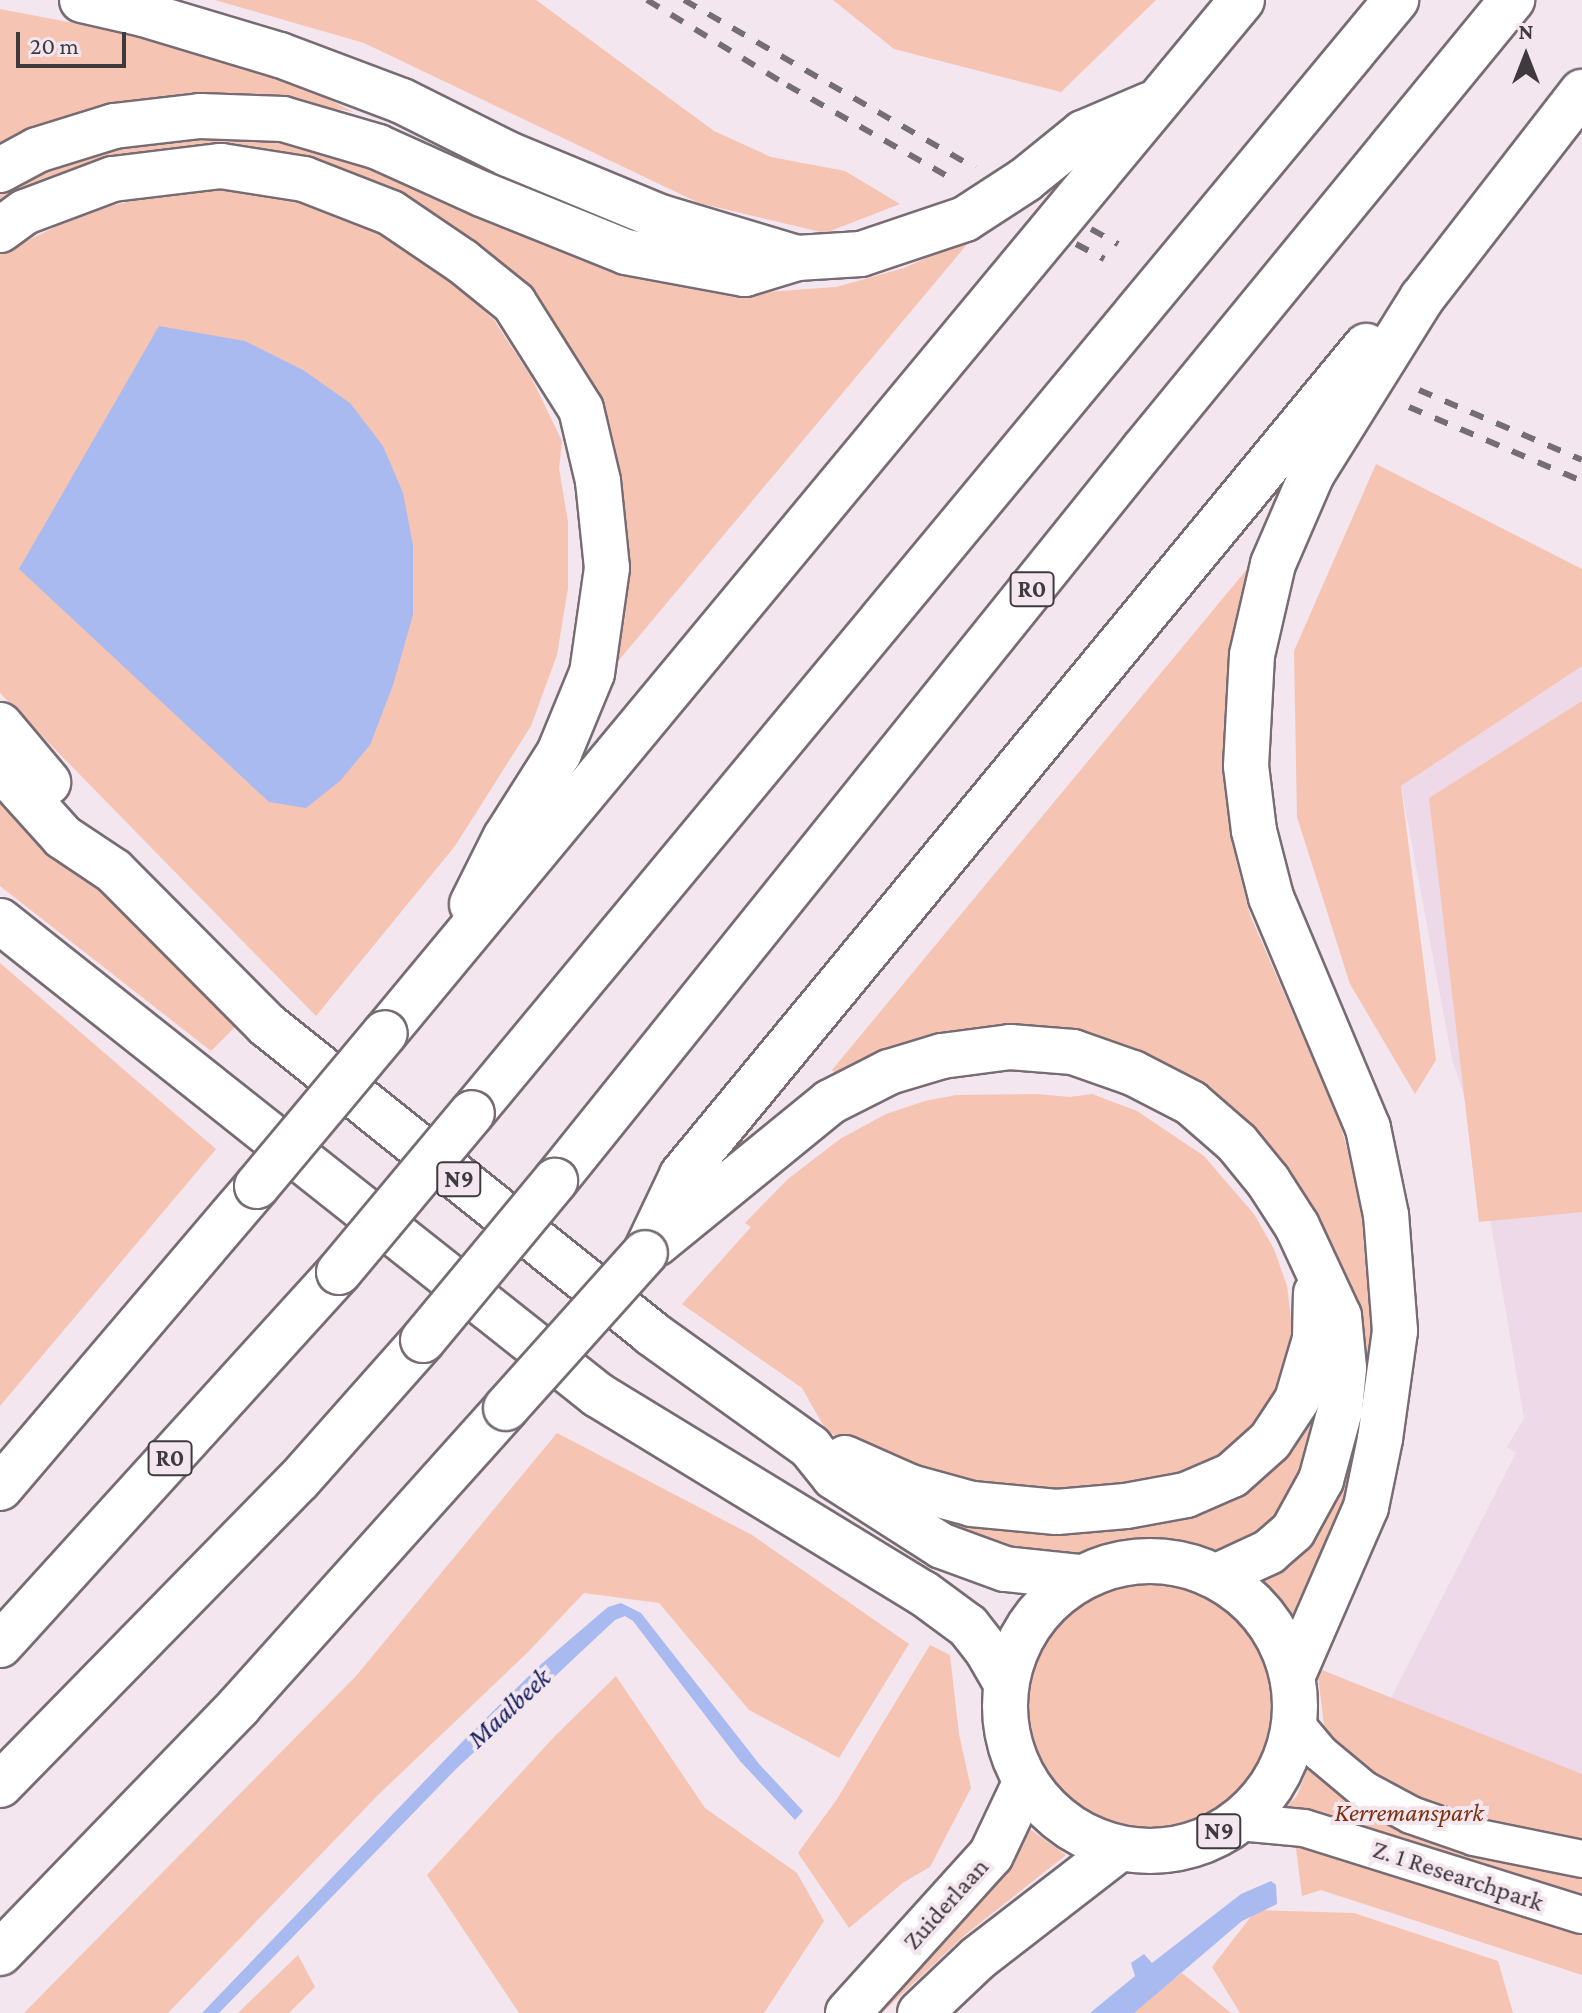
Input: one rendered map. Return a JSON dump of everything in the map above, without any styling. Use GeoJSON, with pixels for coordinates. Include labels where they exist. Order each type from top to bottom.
{"type":"FeatureCollection","features":[{"type":"Feature","properties":{"kind":"main road"},"geometry":{"type":"LineString","coordinates":[[82,0],[143,14],[280,55],[402,101],[508,154],[660,217],[797,258]]}},
{"type":"Feature","properties":{"kind":"main road"},"geometry":{"type":"LineString","coordinates":[[0,1488],[438,972],[1242,0]]}},
{"type":"Feature","properties":{"kind":"main road","name":"R0"},"geometry":{"type":"LineString","coordinates":[[0,1645],[339,1272],[1396,0]]}},
{"type":"Feature","properties":{"kind":"main road","name":"R0"},"geometry":{"type":"LineString","coordinates":[[0,1785],[298,1481],[423,1340],[555,1181],[1144,449],[1512,0]]}},
{"type":"Feature","properties":{"kind":"main road"},"geometry":{"type":"LineString","coordinates":[[1293,1675],[1366,1507],[1380,1439],[1395,1331],[1386,1215],[1368,1128],[1271,897],[1254,831],[1246,766],[1252,655],[1273,564],[1312,474],[1422,298],[1582,92]]}},
{"type":"Feature","properties":{"kind":"main road"},"geometry":{"type":"LineString","coordinates":[[0,170],[37,150],[114,126],[200,116],[283,119],[378,147],[482,194],[626,252],[745,274],[797,258],[861,254],[965,219],[1025,180],[1083,133],[1157,101]]}},
{"type":"Feature","properties":{"kind":"main road"},"geometry":{"type":"LineString","coordinates":[[0,230],[25,212],[113,179],[221,166],[304,179],[391,213],[462,261],[514,303],[548,352],[581,409],[598,481],[607,568],[592,673],[559,753],[505,838],[438,972]]}},
{"type":"Feature","properties":{"kind":"main road"},"geometry":{"type":"LineString","coordinates":[[645,1253],[682,1175],[1379,330],[1422,298]]}},
{"type":"Feature","properties":{"kind":"main road"},"geometry":{"type":"LineString","coordinates":[[0,725],[81,821],[114,871]]}},
{"type":"Feature","properties":{"kind":"main road","name":"N9"},"geometry":{"type":"LineString","coordinates":[[0,767],[63,837],[114,871],[267,1025],[651,1333],[810,1447],[834,1477],[942,1546],[1005,1569],[1079,1577]]}},
{"type":"Feature","properties":{"kind":"main road"},"geometry":{"type":"LineString","coordinates":[[0,921],[598,1395],[923,1593],[968,1626],[1005,1682]]}},
{"type":"Feature","properties":{"kind":"main road"},"geometry":{"type":"LineString","coordinates":[[0,1953],[239,1706],[645,1253],[830,1102],[889,1072],[928,1060],[1010,1047],[1073,1052],[1133,1073],[1191,1103],[1237,1143],[1268,1181],[1297,1226],[1339,1316],[1344,1368],[1340,1410],[1321,1480],[1293,1531],[1269,1552],[1217,1576]]}},
{"type":"Feature","properties":{"kind":"main road"},"geometry":{"type":"LineString","coordinates":[[810,1447],[857,1462],[910,1487],[972,1504],[1057,1512],[1126,1506],[1186,1495],[1232,1475],[1270,1441],[1297,1400],[1315,1339],[1317,1274]]}},
{"type":"Feature","properties":{"kind":"main road","name":"N9"},"geometry":{"type":"LineString","coordinates":[[1133,1561],[1201,1569],[1247,1596],[1274,1628],[1293,1675],[1294,1722],[1290,1748],[1271,1788],[1239,1822],[1181,1849],[1119,1849],[1058,1820],[1025,1783],[1005,1729],[1005,1682],[1020,1637],[1056,1594],[1079,1577],[1133,1561]]}},
{"type":"Feature","properties":{"kind":"main road","name":"Zuiderlaan"},"geometry":{"type":"LineString","coordinates":[[848,2013],[991,1855],[1025,1783]]}},
{"type":"Feature","properties":{"kind":"main road"},"geometry":{"type":"LineString","coordinates":[[920,2013],[978,1958],[1119,1849]]}},
{"type":"Feature","properties":{"kind":"street","name":"Z. 1 Researchpark"},"geometry":{"type":"LineString","coordinates":[[1294,1722],[1320,1753],[1363,1789],[1411,1815],[1474,1837],[1582,1859]]}},
{"type":"Feature","properties":{"kind":"street","name":"Z. 1 Researchpark"},"geometry":{"type":"LineString","coordinates":[[1239,1822],[1304,1828],[1582,1915]]}},
{"type":"Feature","properties":{"kind":"shaded area"},"geometry":{"type":"Polygon","coordinates":[[[1582,666],[1582,1774],[1391,1698],[1516,1453],[1507,1447],[1524,1418],[1475,1130],[1452,1059],[1401,786],[1582,666]]]}},
{"type":"Feature","properties":{"kind":"green space"},"geometry":{"type":"Polygon","coordinates":[[[215,0],[536,0],[714,131],[771,157],[845,171],[900,204],[825,233],[699,203],[364,43],[215,0]]]}},
{"type":"Feature","properties":{"kind":"green space"},"geometry":{"type":"Polygon","coordinates":[[[833,0],[1156,0],[1061,92],[894,49],[833,0]]]}},
{"type":"Feature","properties":{"kind":"green space"},"geometry":{"type":"Polygon","coordinates":[[[0,9],[89,26],[267,69],[354,112],[287,100],[0,147],[0,9]]]}},
{"type":"Feature","properties":{"kind":"green space"},"geometry":{"type":"Polygon","coordinates":[[[286,136],[721,288],[766,292],[836,287],[904,268],[966,240],[969,242],[609,672],[562,356],[294,162],[0,208],[0,186],[120,140],[286,136]]]}},
{"type":"Feature","properties":{"kind":"green space"},"geometry":{"type":"Polygon","coordinates":[[[233,190],[306,203],[384,234],[444,273],[494,320],[531,377],[562,441],[559,468],[568,522],[568,588],[557,655],[531,726],[455,846],[316,1016],[0,693],[0,254],[86,212],[165,193],[233,190]]]}},
{"type":"Feature","properties":{"kind":"green space"},"geometry":{"type":"Polygon","coordinates":[[[1376,464],[1582,569],[1582,666],[1401,786],[1436,1060],[1415,1094],[1350,984],[1297,817],[1294,651],[1376,464]]]}},
{"type":"Feature","properties":{"kind":"green space"},"geometry":{"type":"Polygon","coordinates":[[[1248,568],[1226,687],[1227,804],[1236,860],[1250,915],[1338,1118],[1357,1181],[1369,1238],[1375,1354],[1354,1484],[1296,1623],[1276,1595],[1255,1576],[1273,1569],[1349,1302],[1129,1053],[838,1076],[832,1070],[1248,568]]]}},
{"type":"Feature","properties":{"kind":"green space"},"geometry":{"type":"Polygon","coordinates":[[[1582,701],[1582,1212],[1479,1222],[1429,798],[1582,701]]]}},
{"type":"Feature","properties":{"kind":"green space"},"geometry":{"type":"Polygon","coordinates":[[[0,786],[236,1026],[211,1051],[0,886],[0,786]]]}},
{"type":"Feature","properties":{"kind":"green space"},"geometry":{"type":"Polygon","coordinates":[[[0,963],[216,1149],[0,1406],[0,963]]]}},
{"type":"Feature","properties":{"kind":"green space"},"geometry":{"type":"Polygon","coordinates":[[[1037,1094],[1070,1097],[1092,1094],[1137,1111],[1204,1156],[1254,1214],[1274,1249],[1287,1286],[1295,1352],[1257,1436],[1170,1486],[1007,1495],[856,1449],[826,1430],[802,1388],[682,1304],[751,1227],[745,1223],[788,1179],[840,1139],[886,1114],[925,1101],[956,1095],[1037,1094]]]}},
{"type":"Feature","properties":{"kind":"green space"},"geometry":{"type":"Polygon","coordinates":[[[1311,1411],[1321,1417],[1316,1448],[1270,1531],[1232,1547],[1217,1550],[1141,1540],[1121,1542],[1070,1559],[1035,1557],[953,1528],[957,1519],[1186,1517],[1212,1509],[1235,1497],[1279,1462],[1311,1411]]]}},
{"type":"Feature","properties":{"kind":"green space"},"geometry":{"type":"Polygon","coordinates":[[[557,1433],[752,1535],[909,1644],[839,1758],[749,1710],[659,1603],[584,1593],[527,1653],[378,1795],[168,2013],[24,2013],[356,1676],[557,1433]]]}},
{"type":"Feature","properties":{"kind":"green space"},"geometry":{"type":"Polygon","coordinates":[[[1151,1582],[1175,1584],[1199,1591],[1220,1602],[1239,1618],[1255,1637],[1266,1658],[1273,1682],[1273,1730],[1266,1754],[1255,1775],[1239,1794],[1220,1810],[1199,1821],[1175,1828],[1151,1830],[1127,1828],[1103,1821],[1082,1810],[1063,1794],[1047,1775],[1036,1754],[1029,1730],[1027,1706],[1029,1682],[1036,1658],[1047,1637],[1063,1618],[1082,1602],[1103,1591],[1127,1584],[1151,1582]]]}},
{"type":"Feature","properties":{"kind":"green space"},"geometry":{"type":"Polygon","coordinates":[[[930,1645],[950,1655],[959,1734],[971,1788],[930,1867],[904,1882],[849,1928],[798,1853],[837,1799],[930,1645]]]}},
{"type":"Feature","properties":{"kind":"green space","name":"Kerremanspark"},"geometry":{"type":"Polygon","coordinates":[[[1317,1668],[1582,1774],[1582,1975],[1321,1890],[1302,1896],[1295,1841],[1281,1811],[1297,1796],[1324,1725],[1317,1668]]]}},
{"type":"Feature","properties":{"kind":"green space"},"geometry":{"type":"Polygon","coordinates":[[[616,1676],[705,1808],[797,1873],[824,1921],[764,2013],[519,2013],[427,1875],[554,1737],[616,1676]]]}},
{"type":"Feature","properties":{"kind":"green space"},"geometry":{"type":"Polygon","coordinates":[[[1020,1817],[1031,1830],[1066,1855],[966,1934],[882,2013],[860,2013],[1020,1817]]]}},
{"type":"Feature","properties":{"kind":"green space"},"geometry":{"type":"Polygon","coordinates":[[[1256,1910],[1354,1913],[1498,1961],[1513,2013],[1240,2013],[1212,1967],[1256,1910]]]}},
{"type":"Feature","properties":{"kind":"green space"},"geometry":{"type":"Polygon","coordinates":[[[298,1955],[315,1987],[289,2013],[238,2013],[298,1955]]]}},
{"type":"Feature","properties":{"kind":"green space"},"geometry":{"type":"Polygon","coordinates":[[[1182,1973],[1231,2013],[1124,2013],[1182,1973]]]}},
{"type":"Feature","properties":{"kind":"water"},"geometry":{"type":"Polygon","coordinates":[[[159,326],[245,341],[303,370],[350,403],[383,446],[403,493],[413,545],[413,615],[393,685],[370,745],[340,781],[306,808],[269,802],[19,569],[159,326]]]}},
{"type":"Feature","properties":{"kind":"water","name":"Maalbeek"},"geometry":{"type":"Polygon","coordinates":[[[621,1603],[641,1613],[760,1765],[803,1811],[795,1820],[740,1761],[633,1621],[625,1616],[615,1620],[456,1769],[219,2013],[202,2013],[539,1666],[608,1607],[621,1603]]]}},
{"type":"Feature","properties":{"kind":"water"},"geometry":{"type":"Polygon","coordinates":[[[1271,1881],[1276,1885],[1277,1904],[1242,1921],[1134,2013],[1090,2013],[1135,1976],[1131,1963],[1144,1954],[1152,1963],[1241,1894],[1271,1881]]]}},
{"type":"Feature","properties":{"kind":"railway"},"geometry":{"type":"LineString","coordinates":[[647,0],[787,85],[956,181]]}},
{"type":"Feature","properties":{"kind":"railway"},"geometry":{"type":"LineString","coordinates":[[684,0],[975,168]]}},
{"type":"Feature","properties":{"kind":"railway"},"geometry":{"type":"LineString","coordinates":[[1091,229],[1118,244]]}},
{"type":"Feature","properties":{"kind":"railway"},"geometry":{"type":"LineString","coordinates":[[1076,244],[1104,259]]}},
{"type":"Feature","properties":{"kind":"railway"},"geometry":{"type":"LineString","coordinates":[[1419,390],[1582,460]]}},
{"type":"Feature","properties":{"kind":"railway"},"geometry":{"type":"LineString","coordinates":[[1409,407],[1582,481]]}}]}
